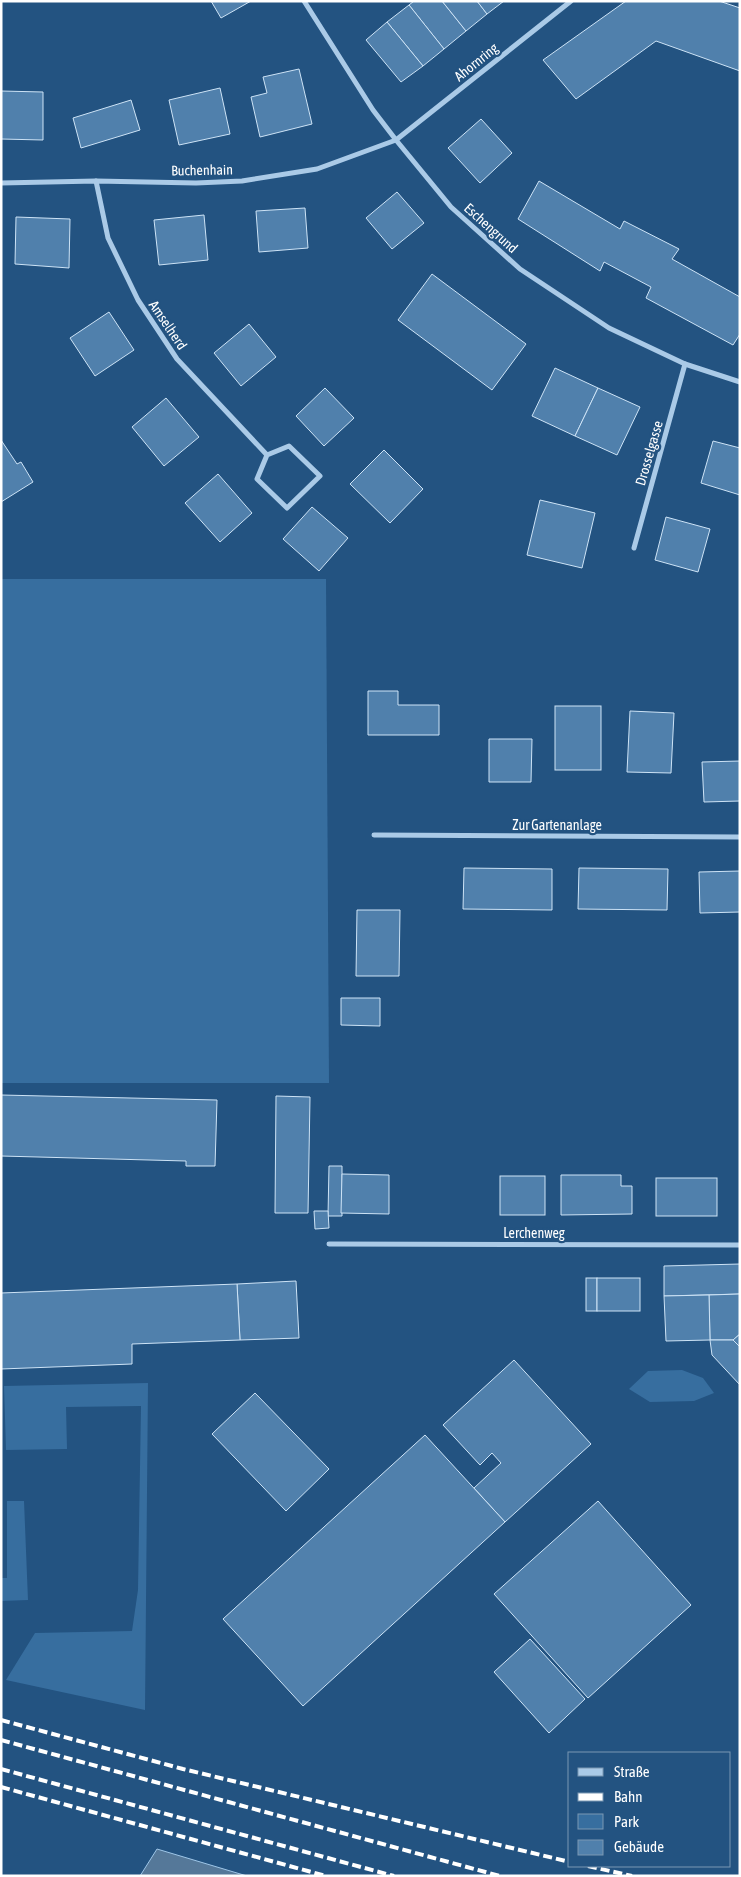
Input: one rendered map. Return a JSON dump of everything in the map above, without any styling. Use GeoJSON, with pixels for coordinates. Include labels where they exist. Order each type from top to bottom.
{"type":"FeatureCollection","features":[{"type":"Feature","properties":{"kind":"street","name":"Eschengrund"},"geometry":{"type":"LineString","coordinates":[[304,1],[373,110],[396,140],[451,207],[520,269],[608,328],[685,364],[740,382]]}},
{"type":"Feature","properties":{"kind":"street","name":"Ahornring"},"geometry":{"type":"LineString","coordinates":[[396,140],[571,1]]}},
{"type":"Feature","properties":{"kind":"street","name":"Buchenhain"},"geometry":{"type":"LineString","coordinates":[[1,183],[96,181],[196,183],[242,181],[317,169],[396,140]]}},
{"type":"Feature","properties":{"kind":"street","name":"Amselherd"},"geometry":{"type":"LineString","coordinates":[[96,181],[108,238],[138,300],[177,359],[267,455]]}},
{"type":"Feature","properties":{"kind":"street","name":"Drosselgasse"},"geometry":{"type":"LineString","coordinates":[[634,548],[685,364]]}},
{"type":"Feature","properties":{"kind":"street"},"geometry":{"type":"LineString","coordinates":[[289,446],[320,476],[287,508],[257,479],[267,455],[289,446]]}},
{"type":"Feature","properties":{"kind":"street","name":"Zur Gartenanlage"},"geometry":{"type":"LineString","coordinates":[[374,835],[740,837]]}},
{"type":"Feature","properties":{"kind":"street","name":"Lerchenweg"},"geometry":{"type":"LineString","coordinates":[[329,1244],[740,1244]]}},
{"type":"Feature","properties":{"kind":"green space"},"geometry":{"type":"Polygon","coordinates":[[[1,579],[326,579],[329,1083],[1,1083],[1,579]]]}},
{"type":"Feature","properties":{"kind":"green space"},"geometry":{"type":"Polygon","coordinates":[[[682,1370],[703,1378],[714,1393],[694,1401],[650,1402],[629,1389],[648,1371],[682,1370]]]}},
{"type":"Feature","properties":{"kind":"green space"},"geometry":{"type":"Polygon","coordinates":[[[148,1383],[145,1710],[6,1680],[35,1633],[132,1631],[138,1590],[141,1406],[66,1407],[67,1449],[6,1450],[4,1386],[148,1383]]]}},
{"type":"Feature","properties":{"kind":"green space"},"geometry":{"type":"Polygon","coordinates":[[[7,1501],[24,1501],[28,1600],[1,1601],[1,1578],[7,1578],[7,1501]]]}},
{"type":"Feature","properties":{"kind":"shaded area"},"geometry":{"type":"Polygon","coordinates":[[[157,1849],[247,1876],[140,1876],[157,1849]]]}},
{"type":"Feature","properties":{"kind":"building"},"geometry":{"type":"Polygon","coordinates":[[[211,1],[251,1],[221,18],[211,1]]]}},
{"type":"Feature","properties":{"kind":"building"},"geometry":{"type":"Polygon","coordinates":[[[414,1],[442,1],[466,31],[444,49],[409,5],[414,1]]]}},
{"type":"Feature","properties":{"kind":"building"},"geometry":{"type":"Polygon","coordinates":[[[442,1],[477,1],[487,14],[466,31],[442,1]]]}},
{"type":"Feature","properties":{"kind":"building"},"geometry":{"type":"Polygon","coordinates":[[[477,1],[504,1],[487,14],[477,1]]]}},
{"type":"Feature","properties":{"kind":"building"},"geometry":{"type":"Polygon","coordinates":[[[626,1],[719,1],[740,8],[740,71],[656,41],[576,99],[543,60],[626,1]]]}},
{"type":"Feature","properties":{"kind":"building"},"geometry":{"type":"Polygon","coordinates":[[[409,5],[444,49],[423,66],[387,22],[409,5]]]}},
{"type":"Feature","properties":{"kind":"building"},"geometry":{"type":"Polygon","coordinates":[[[387,22],[423,66],[401,82],[366,40],[387,22]]]}},
{"type":"Feature","properties":{"kind":"building"},"geometry":{"type":"Polygon","coordinates":[[[299,69],[312,124],[260,137],[251,97],[267,93],[263,77],[299,69]]]}},
{"type":"Feature","properties":{"kind":"building"},"geometry":{"type":"Polygon","coordinates":[[[220,88],[230,134],[179,145],[169,100],[220,88]]]}},
{"type":"Feature","properties":{"kind":"building"},"geometry":{"type":"Polygon","coordinates":[[[1,91],[43,92],[43,140],[1,139],[1,91]]]}},
{"type":"Feature","properties":{"kind":"building"},"geometry":{"type":"Polygon","coordinates":[[[131,100],[140,130],[81,148],[73,118],[131,100]]]}},
{"type":"Feature","properties":{"kind":"building"},"geometry":{"type":"Polygon","coordinates":[[[481,119],[512,153],[480,183],[448,148],[481,119]]]}},
{"type":"Feature","properties":{"kind":"building"},"geometry":{"type":"Polygon","coordinates":[[[539,181],[620,229],[624,221],[679,249],[672,259],[740,297],[740,334],[733,345],[646,298],[651,287],[604,262],[600,271],[518,219],[539,181]]]}},
{"type":"Feature","properties":{"kind":"building"},"geometry":{"type":"Polygon","coordinates":[[[397,192],[424,223],[392,249],[366,218],[397,192]]]}},
{"type":"Feature","properties":{"kind":"building"},"geometry":{"type":"Polygon","coordinates":[[[305,208],[308,248],[259,252],[256,211],[305,208]]]}},
{"type":"Feature","properties":{"kind":"building"},"geometry":{"type":"Polygon","coordinates":[[[204,215],[208,260],[159,265],[154,220],[204,215]]]}},
{"type":"Feature","properties":{"kind":"building"},"geometry":{"type":"Polygon","coordinates":[[[16,217],[70,219],[69,268],[15,264],[16,217]]]}},
{"type":"Feature","properties":{"kind":"building"},"geometry":{"type":"Polygon","coordinates":[[[432,274],[526,344],[492,390],[398,320],[432,274]]]}},
{"type":"Feature","properties":{"kind":"building"},"geometry":{"type":"Polygon","coordinates":[[[109,312],[134,350],[95,376],[70,338],[109,312]]]}},
{"type":"Feature","properties":{"kind":"building"},"geometry":{"type":"Polygon","coordinates":[[[249,324],[276,357],[241,386],[214,353],[249,324]]]}},
{"type":"Feature","properties":{"kind":"building"},"geometry":{"type":"Polygon","coordinates":[[[555,368],[598,388],[575,436],[532,416],[555,368]]]}},
{"type":"Feature","properties":{"kind":"building"},"geometry":{"type":"Polygon","coordinates":[[[325,388],[354,418],[324,446],[296,416],[325,388]]]}},
{"type":"Feature","properties":{"kind":"building"},"geometry":{"type":"Polygon","coordinates":[[[598,388],[640,407],[617,455],[575,436],[598,388]]]}},
{"type":"Feature","properties":{"kind":"building"},"geometry":{"type":"Polygon","coordinates":[[[166,398],[199,437],[164,466],[132,427],[166,398]]]}},
{"type":"Feature","properties":{"kind":"building"},"geometry":{"type":"Polygon","coordinates":[[[1,440],[17,464],[21,462],[33,482],[1,502],[1,440]]]}},
{"type":"Feature","properties":{"kind":"building"},"geometry":{"type":"Polygon","coordinates":[[[713,441],[740,448],[740,495],[701,483],[713,441]]]}},
{"type":"Feature","properties":{"kind":"building"},"geometry":{"type":"Polygon","coordinates":[[[384,450],[423,489],[390,523],[350,484],[384,450]]]}},
{"type":"Feature","properties":{"kind":"building"},"geometry":{"type":"Polygon","coordinates":[[[218,474],[252,513],[220,542],[185,503],[218,474]]]}},
{"type":"Feature","properties":{"kind":"building"},"geometry":{"type":"Polygon","coordinates":[[[540,500],[595,513],[582,568],[527,555],[540,500]]]}},
{"type":"Feature","properties":{"kind":"building"},"geometry":{"type":"Polygon","coordinates":[[[312,507],[348,538],[319,571],[283,539],[312,507]]]}},
{"type":"Feature","properties":{"kind":"building"},"geometry":{"type":"Polygon","coordinates":[[[666,517],[710,529],[698,572],[655,560],[666,517]]]}},
{"type":"Feature","properties":{"kind":"building"},"geometry":{"type":"Polygon","coordinates":[[[368,691],[398,691],[398,705],[439,705],[439,735],[368,735],[368,691]]]}},
{"type":"Feature","properties":{"kind":"building"},"geometry":{"type":"Polygon","coordinates":[[[555,706],[601,706],[601,770],[555,770],[555,706]]]}},
{"type":"Feature","properties":{"kind":"building"},"geometry":{"type":"Polygon","coordinates":[[[630,711],[674,713],[671,773],[627,772],[630,711]]]}},
{"type":"Feature","properties":{"kind":"building"},"geometry":{"type":"Polygon","coordinates":[[[489,739],[532,739],[531,782],[489,782],[489,739]]]}},
{"type":"Feature","properties":{"kind":"building"},"geometry":{"type":"Polygon","coordinates":[[[740,761],[740,801],[704,802],[702,762],[740,761]]]}},
{"type":"Feature","properties":{"kind":"building"},"geometry":{"type":"Polygon","coordinates":[[[464,868],[552,869],[552,910],[463,909],[464,868]]]}},
{"type":"Feature","properties":{"kind":"building"},"geometry":{"type":"Polygon","coordinates":[[[579,868],[668,869],[667,910],[578,909],[579,868]]]}},
{"type":"Feature","properties":{"kind":"building"},"geometry":{"type":"Polygon","coordinates":[[[740,871],[740,912],[700,913],[699,872],[740,871]]]}},
{"type":"Feature","properties":{"kind":"building"},"geometry":{"type":"Polygon","coordinates":[[[357,910],[400,910],[399,976],[356,976],[357,910]]]}},
{"type":"Feature","properties":{"kind":"building"},"geometry":{"type":"Polygon","coordinates":[[[341,998],[380,998],[380,1026],[341,1025],[341,998]]]}},
{"type":"Feature","properties":{"kind":"building"},"geometry":{"type":"Polygon","coordinates":[[[1,1095],[217,1100],[215,1166],[186,1166],[186,1161],[1,1156],[1,1095]]]}},
{"type":"Feature","properties":{"kind":"building"},"geometry":{"type":"Polygon","coordinates":[[[276,1096],[310,1097],[308,1213],[275,1213],[276,1096]]]}},
{"type":"Feature","properties":{"kind":"building"},"geometry":{"type":"Polygon","coordinates":[[[329,1166],[342,1166],[342,1216],[328,1216],[329,1166]]]}},
{"type":"Feature","properties":{"kind":"building"},"geometry":{"type":"Polygon","coordinates":[[[342,1174],[389,1175],[389,1214],[341,1213],[342,1174]]]}},
{"type":"Feature","properties":{"kind":"building"},"geometry":{"type":"Polygon","coordinates":[[[561,1175],[621,1175],[621,1186],[632,1186],[632,1214],[561,1215],[561,1175]]]}},
{"type":"Feature","properties":{"kind":"building"},"geometry":{"type":"Polygon","coordinates":[[[500,1176],[545,1176],[545,1215],[500,1215],[500,1176]]]}},
{"type":"Feature","properties":{"kind":"building"},"geometry":{"type":"Polygon","coordinates":[[[656,1178],[717,1178],[717,1216],[656,1216],[656,1178]]]}},
{"type":"Feature","properties":{"kind":"building"},"geometry":{"type":"Polygon","coordinates":[[[314,1211],[328,1211],[329,1228],[315,1229],[314,1211]]]}},
{"type":"Feature","properties":{"kind":"building"},"geometry":{"type":"Polygon","coordinates":[[[740,1264],[740,1294],[664,1296],[664,1266],[740,1264]]]}},
{"type":"Feature","properties":{"kind":"building"},"geometry":{"type":"Polygon","coordinates":[[[586,1278],[597,1278],[597,1311],[586,1311],[586,1278]]]}},
{"type":"Feature","properties":{"kind":"building"},"geometry":{"type":"Polygon","coordinates":[[[597,1278],[640,1278],[640,1311],[597,1311],[597,1278]]]}},
{"type":"Feature","properties":{"kind":"building"},"geometry":{"type":"Polygon","coordinates":[[[296,1281],[299,1338],[240,1340],[237,1284],[296,1281]]]}},
{"type":"Feature","properties":{"kind":"building"},"geometry":{"type":"Polygon","coordinates":[[[237,1284],[240,1340],[132,1344],[132,1364],[1,1369],[1,1293],[237,1284]]]}},
{"type":"Feature","properties":{"kind":"building"},"geometry":{"type":"Polygon","coordinates":[[[740,1294],[740,1334],[733,1340],[710,1340],[709,1295],[740,1294]]]}},
{"type":"Feature","properties":{"kind":"building"},"geometry":{"type":"Polygon","coordinates":[[[709,1295],[710,1340],[666,1341],[664,1296],[709,1295]]]}},
{"type":"Feature","properties":{"kind":"building"},"geometry":{"type":"Polygon","coordinates":[[[740,1334],[740,1347],[733,1340],[740,1334]]]}},
{"type":"Feature","properties":{"kind":"building"},"geometry":{"type":"Polygon","coordinates":[[[710,1340],[733,1340],[740,1347],[740,1385],[712,1355],[710,1340]]]}},
{"type":"Feature","properties":{"kind":"building"},"geometry":{"type":"Polygon","coordinates":[[[514,1360],[591,1444],[505,1522],[474,1488],[501,1463],[492,1453],[480,1465],[443,1425],[514,1360]]]}},
{"type":"Feature","properties":{"kind":"building"},"geometry":{"type":"Polygon","coordinates":[[[255,1393],[329,1469],[286,1511],[212,1434],[255,1393]]]}},
{"type":"Feature","properties":{"kind":"building"},"geometry":{"type":"Polygon","coordinates":[[[425,1435],[505,1522],[303,1706],[223,1619],[425,1435]]]}},
{"type":"Feature","properties":{"kind":"building"},"geometry":{"type":"Polygon","coordinates":[[[598,1501],[691,1605],[588,1698],[494,1594],[598,1501]]]}},
{"type":"Feature","properties":{"kind":"building"},"geometry":{"type":"Polygon","coordinates":[[[530,1639],[585,1699],[549,1733],[494,1672],[530,1639]]]}},
{"type":"Feature","properties":{"kind":"railway"},"geometry":{"type":"LineString","coordinates":[[1,1720],[183,1769],[568,1862]]}},
{"type":"Feature","properties":{"kind":"railway"},"geometry":{"type":"LineString","coordinates":[[1,1740],[500,1876]]}},
{"type":"Feature","properties":{"kind":"railway"},"geometry":{"type":"LineString","coordinates":[[1,1769],[394,1876]]}},
{"type":"Feature","properties":{"kind":"railway"},"geometry":{"type":"LineString","coordinates":[[1,1787],[326,1876]]}},
{"type":"Feature","properties":{"kind":"railway"},"geometry":{"type":"LineString","coordinates":[[592,1867],[632,1876]]}}]}
